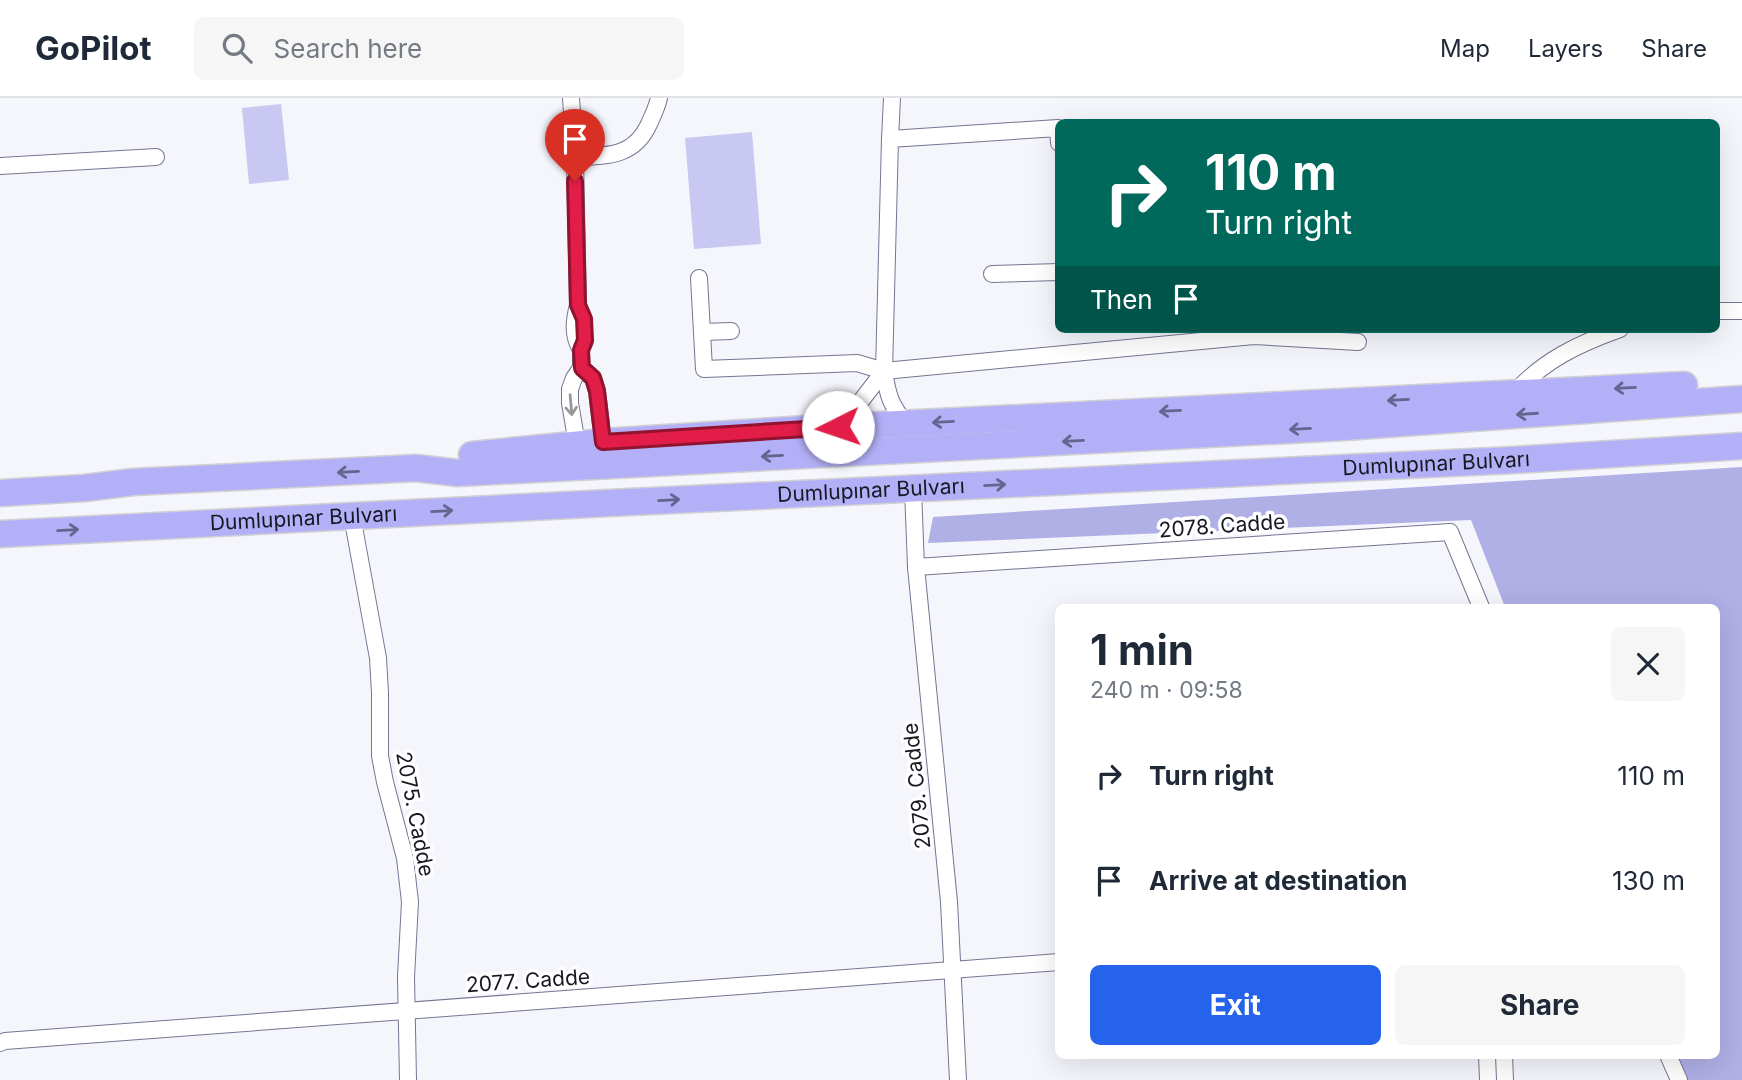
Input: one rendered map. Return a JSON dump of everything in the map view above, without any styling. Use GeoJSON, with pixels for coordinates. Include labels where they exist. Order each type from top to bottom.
{"type":"FeatureCollection","features":[{"type":"Feature","properties":{"kind":"highway"},"geometry":{"type":"LineString","coordinates":[[416,468],[471,456],[603,442],[838,427],[1742,383]]}},
{"type":"Feature","properties":{"kind":"highway","name":"Dumlupınar Bulvarı"},"geometry":{"type":"LineString","coordinates":[[0,493],[133,482],[416,468],[458,473],[1345,427],[1742,399]]}},
{"type":"Feature","properties":{"kind":"highway","name":"Dumlupınar Bulvarı"},"geometry":{"type":"LineString","coordinates":[[0,534],[1514,460],[1742,446]]}},
{"type":"Feature","properties":{"kind":"highway","name":"Dumlupınar Bulvarı"},"geometry":{"type":"LineString","coordinates":[[0,476],[84,477],[133,482]]}},
{"type":"Feature","properties":{"kind":"street"},"geometry":{"type":"LineString","coordinates":[[571,98],[578,305],[574,321],[575,340],[581,350],[582,368],[570,388],[577,444]]}},
{"type":"Feature","properties":{"kind":"street"},"geometry":{"type":"LineString","coordinates":[[575,157],[605,156],[632,148],[645,134],[659,98]]}},
{"type":"Feature","properties":{"kind":"street"},"geometry":{"type":"LineString","coordinates":[[892,98],[884,371],[893,408],[906,424]]}},
{"type":"Feature","properties":{"kind":"street"},"geometry":{"type":"LineString","coordinates":[[890,139],[1055,128]]}},
{"type":"Feature","properties":{"kind":"street"},"geometry":{"type":"LineString","coordinates":[[0,166],[156,157]]}},
{"type":"Feature","properties":{"kind":"street"},"geometry":{"type":"LineString","coordinates":[[992,274],[1055,272]]}},
{"type":"Feature","properties":{"kind":"street"},"geometry":{"type":"LineString","coordinates":[[699,278],[704,369],[857,363],[884,371],[1254,336],[1358,342]]}},
{"type":"Feature","properties":{"kind":"street"},"geometry":{"type":"LineString","coordinates":[[1720,311],[1742,311]]}},
{"type":"Feature","properties":{"kind":"street"},"geometry":{"type":"LineString","coordinates":[[702,332],[731,331]]}},
{"type":"Feature","properties":{"kind":"street"},"geometry":{"type":"LineString","coordinates":[[1512,394],[1530,376],[1556,357],[1608,333]]}},
{"type":"Feature","properties":{"kind":"street"},"geometry":{"type":"LineString","coordinates":[[582,368],[593,378],[597,391],[603,442]]}},
{"type":"Feature","properties":{"kind":"street"},"geometry":{"type":"LineString","coordinates":[[838,427],[884,371]]}},
{"type":"Feature","properties":{"kind":"street","name":"2079. Cadde"},"geometry":{"type":"LineString","coordinates":[[913,489],[916,567],[949,902],[958,1080]]}},
{"type":"Feature","properties":{"kind":"street","name":"2075. Cadde"},"geometry":{"type":"LineString","coordinates":[[352,516],[378,657],[380,755],[405,858],[410,902],[406,977],[408,1080]]}},
{"type":"Feature","properties":{"kind":"street","name":"2078. Cadde"},"geometry":{"type":"LineString","coordinates":[[916,567],[1450,532],[1480,604]]}},
{"type":"Feature","properties":{"kind":"street","name":"2077. Cadde"},"geometry":{"type":"LineString","coordinates":[[0,1043],[1055,962]]}},
{"type":"Feature","properties":{"kind":"street"},"geometry":{"type":"LineString","coordinates":[[1487,1059],[1488,1080]]}},
{"type":"Feature","properties":{"kind":"street"},"geometry":{"type":"LineString","coordinates":[[1504,1059],[1505,1080]]}},
{"type":"Feature","properties":{"kind":"street"},"geometry":{"type":"LineString","coordinates":[[1670,1059],[1679,1080]]}},
{"type":"Feature","properties":{"kind":"shaded area"},"geometry":{"type":"Polygon","coordinates":[[[281,104],[289,180],[249,184],[242,108],[281,104]]]}},
{"type":"Feature","properties":{"kind":"shaded area"},"geometry":{"type":"Polygon","coordinates":[[[752,132],[761,244],[694,249],[685,138],[752,132]]]}},
{"type":"Feature","properties":{"kind":"shaded area"},"geometry":{"type":"Polygon","coordinates":[[[1742,467],[1742,1080],[1686,1080],[1678,1059],[1720,1059],[1720,604],[1504,604],[1471,520],[928,543],[933,517],[1742,467]]]}},
{"type":"Feature","properties":{"kind":"route"},"geometry":{"type":"LineString","coordinates":[[575,181],[578,305],[584,319],[585,340],[581,350],[582,368],[593,378],[597,391],[603,442],[838,427]]}}]}
